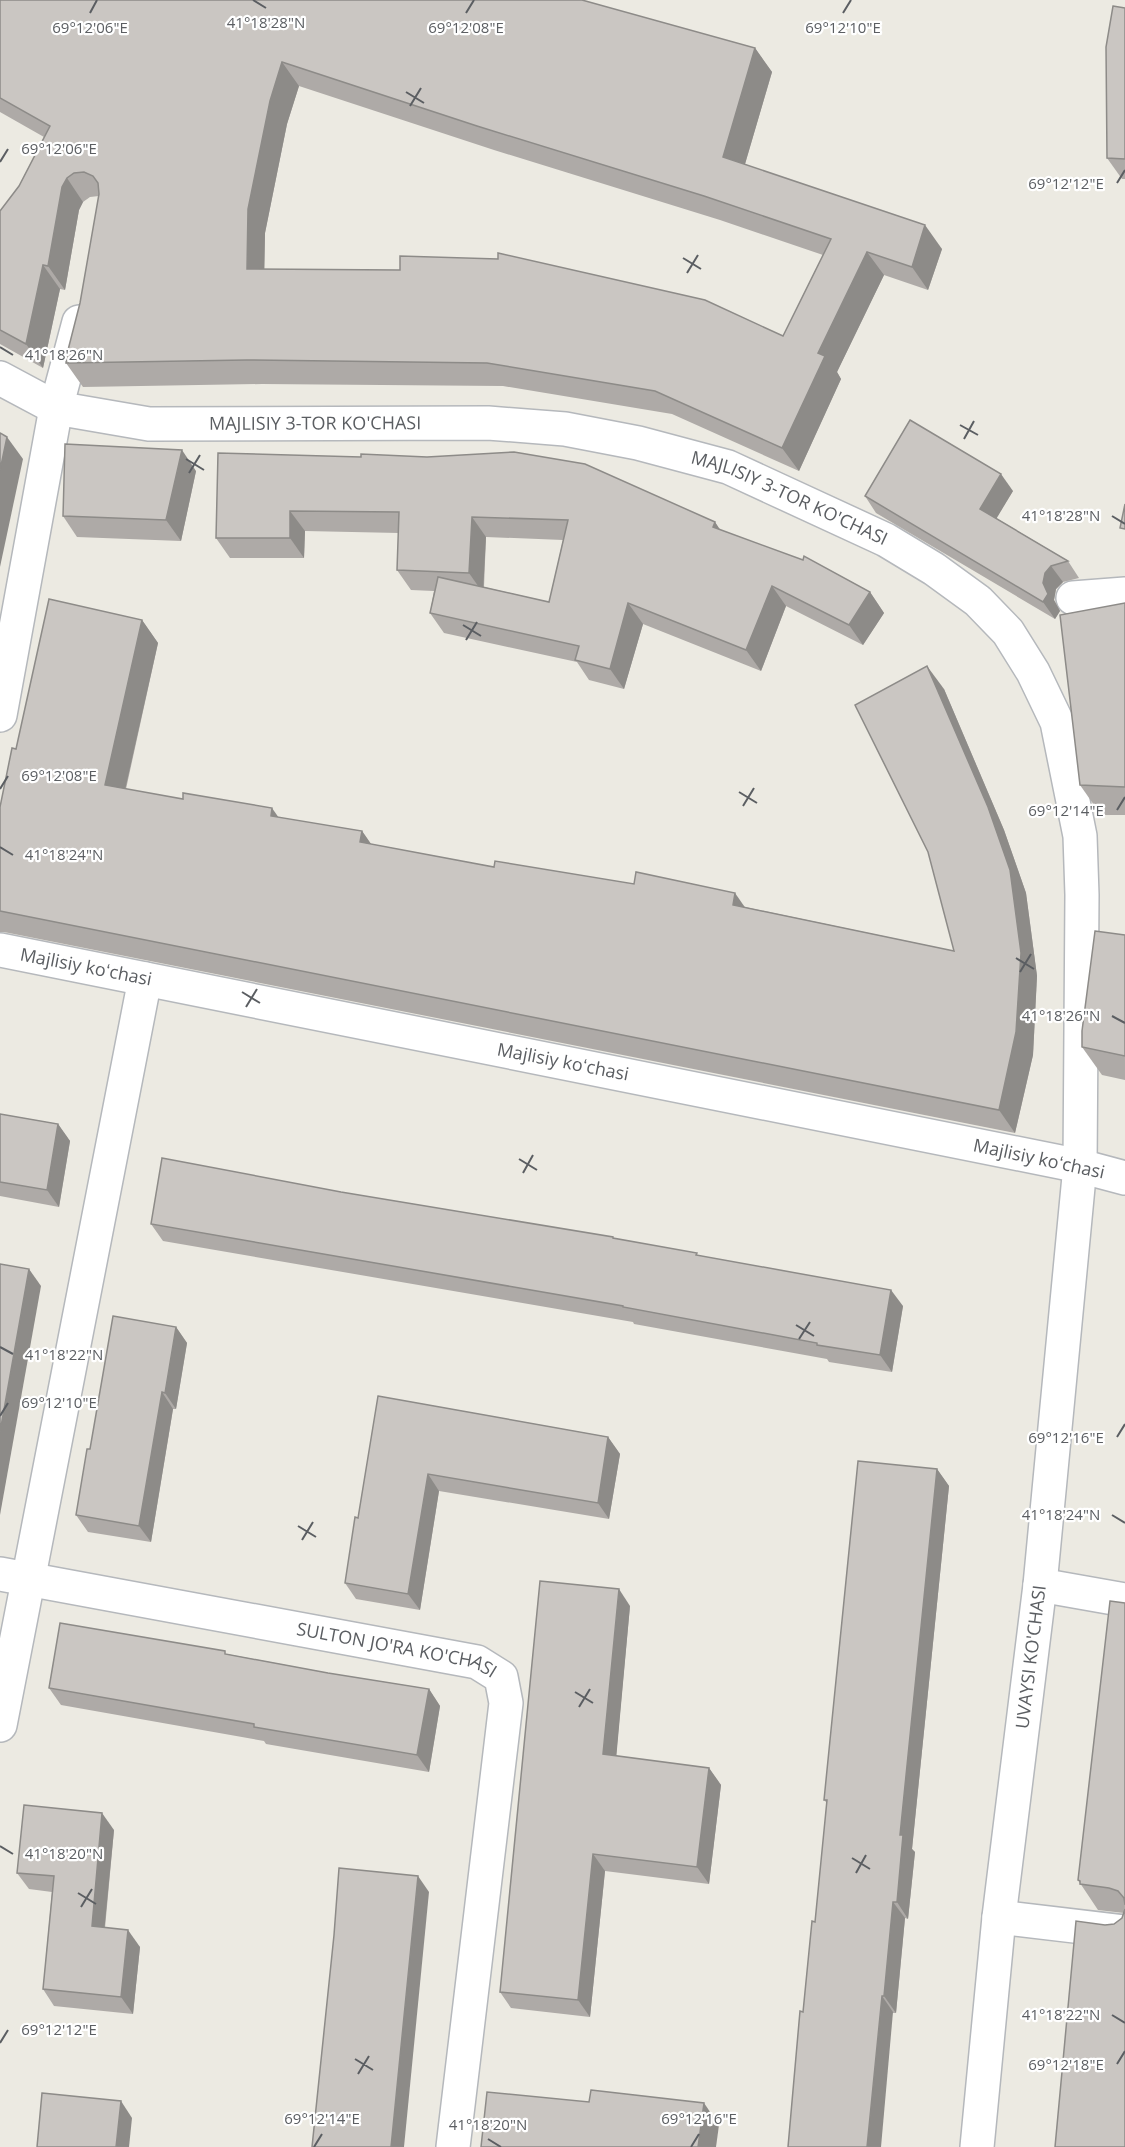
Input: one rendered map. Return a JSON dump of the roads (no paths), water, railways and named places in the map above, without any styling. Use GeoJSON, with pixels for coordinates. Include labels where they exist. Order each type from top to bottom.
{"type":"FeatureCollection","features":[{"type":"Feature","properties":{"kind":"street"},"geometry":{"type":"LineString","coordinates":[[0,715],[56,408],[84,290]]}},
{"type":"Feature","properties":{"kind":"street","name":"MAJLISIY 3-TOR KO'CHASI"},"geometry":{"type":"LineString","coordinates":[[0,378],[56,408],[149,423],[488,423],[565,429],[638,443],[728,467],[886,540],[934,569],[978,601],[1008,632],[1033,672],[1057,722],[1074,802],[1080,836],[1082,895],[1080,1166]]}},
{"type":"Feature","properties":{"kind":"street"},"geometry":{"type":"LineString","coordinates":[[1073,598],[1125,594]]}},
{"type":"Feature","properties":{"kind":"street","name":"Majlisiy koʻchasi"},"geometry":{"type":"LineString","coordinates":[[0,950],[1080,1166],[1125,1178]]}},
{"type":"Feature","properties":{"kind":"street"},"geometry":{"type":"LineString","coordinates":[[0,1725],[14,1576],[145,979]]}},
{"type":"Feature","properties":{"kind":"street","name":"UVAYSI KO'CHASI"},"geometry":{"type":"LineString","coordinates":[[977,2147],[999,1917],[1040,1585],[1080,1166]]}},
{"type":"Feature","properties":{"kind":"street","name":"SULTON JO'RA KO'CHASI"},"geometry":{"type":"LineString","coordinates":[[14,1576],[477,1662],[501,1677],[506,1703],[453,2147]]}},
{"type":"Feature","properties":{"kind":"street"},"geometry":{"type":"LineString","coordinates":[[1040,1585],[1125,1600]]}},
{"type":"Feature","properties":{"kind":"street"},"geometry":{"type":"LineString","coordinates":[[999,1917],[1125,1932]]}}]}
